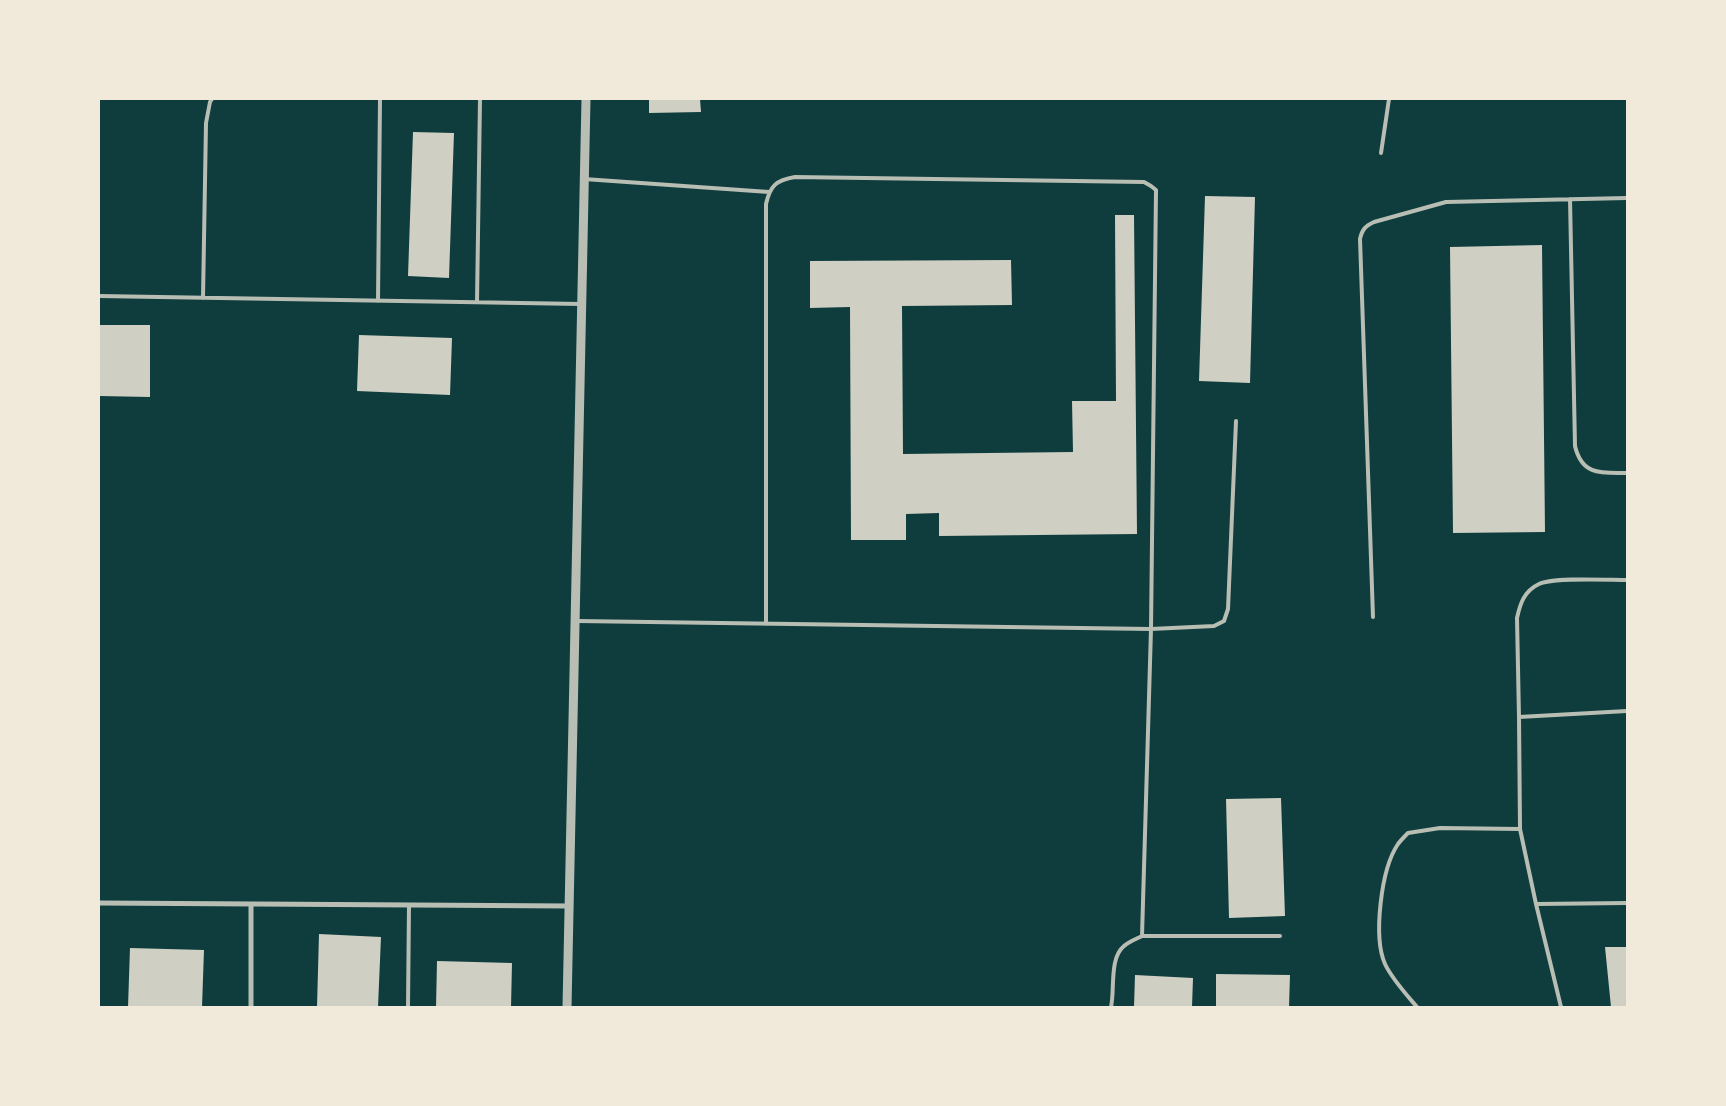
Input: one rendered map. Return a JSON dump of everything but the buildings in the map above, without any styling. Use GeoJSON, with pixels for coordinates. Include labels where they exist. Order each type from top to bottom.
{"type":"FeatureCollection","features":[{"type":"Feature","properties":{"kind":"street"},"geometry":{"type":"LineString","coordinates":[[567,1007],[586,99]]}},
{"type":"Feature","properties":{"kind":"street"},"geometry":{"type":"LineString","coordinates":[[99,904],[568,906]]}},
{"type":"Feature","properties":{"kind":"street"},"geometry":{"type":"LineString","coordinates":[[250,1007],[251,904]]}},
{"type":"Feature","properties":{"kind":"lane"},"geometry":{"type":"LineString","coordinates":[[203,298],[206,123],[212,99]]}},
{"type":"Feature","properties":{"kind":"lane"},"geometry":{"type":"LineString","coordinates":[[378,301],[380,99]]}},
{"type":"Feature","properties":{"kind":"lane"},"geometry":{"type":"LineString","coordinates":[[477,302],[480,99]]}},
{"type":"Feature","properties":{"kind":"lane"},"geometry":{"type":"LineString","coordinates":[[1381,152],[1389,99]]}},
{"type":"Feature","properties":{"kind":"lane"},"geometry":{"type":"LineString","coordinates":[[766,624],[766,204],[769,192],[784,178],[795,177],[1144,182],[1156,190],[1151,629],[1142,936]]}},
{"type":"Feature","properties":{"kind":"lane"},"geometry":{"type":"LineString","coordinates":[[584,179],[769,192]]}},
{"type":"Feature","properties":{"kind":"lane"},"geometry":{"type":"LineString","coordinates":[[1373,617],[1362,232],[1367,225],[1374,222],[1446,202],[1627,198]]}},
{"type":"Feature","properties":{"kind":"lane"},"geometry":{"type":"LineString","coordinates":[[1570,199],[1577,456],[1583,465],[1592,471],[1627,473]]}},
{"type":"Feature","properties":{"kind":"lane"},"geometry":{"type":"LineString","coordinates":[[99,296],[581,304]]}},
{"type":"Feature","properties":{"kind":"lane"},"geometry":{"type":"LineString","coordinates":[[574,621],[1151,629],[1214,626],[1224,621],[1228,609],[1236,421]]}},
{"type":"Feature","properties":{"kind":"lane"},"geometry":{"type":"LineString","coordinates":[[1561,1007],[1520,829],[1517,618],[1520,604],[1528,592],[1539,584],[1554,581],[1627,580]]}},
{"type":"Feature","properties":{"kind":"lane"},"geometry":{"type":"LineString","coordinates":[[1519,717],[1627,711]]}},
{"type":"Feature","properties":{"kind":"lane"},"geometry":{"type":"LineString","coordinates":[[1416,1007],[1385,965],[1380,951],[1379,932],[1383,882],[1398,845],[1408,833],[1440,828],[1520,829]]}},
{"type":"Feature","properties":{"kind":"lane"},"geometry":{"type":"LineString","coordinates":[[1536,904],[1627,904]]}},
{"type":"Feature","properties":{"kind":"lane"},"geometry":{"type":"LineString","coordinates":[[408,1007],[409,905]]}},
{"type":"Feature","properties":{"kind":"lane"},"geometry":{"type":"LineString","coordinates":[[1111,1007],[1114,968],[1117,957],[1123,946],[1142,936],[1280,936]]}}]}
